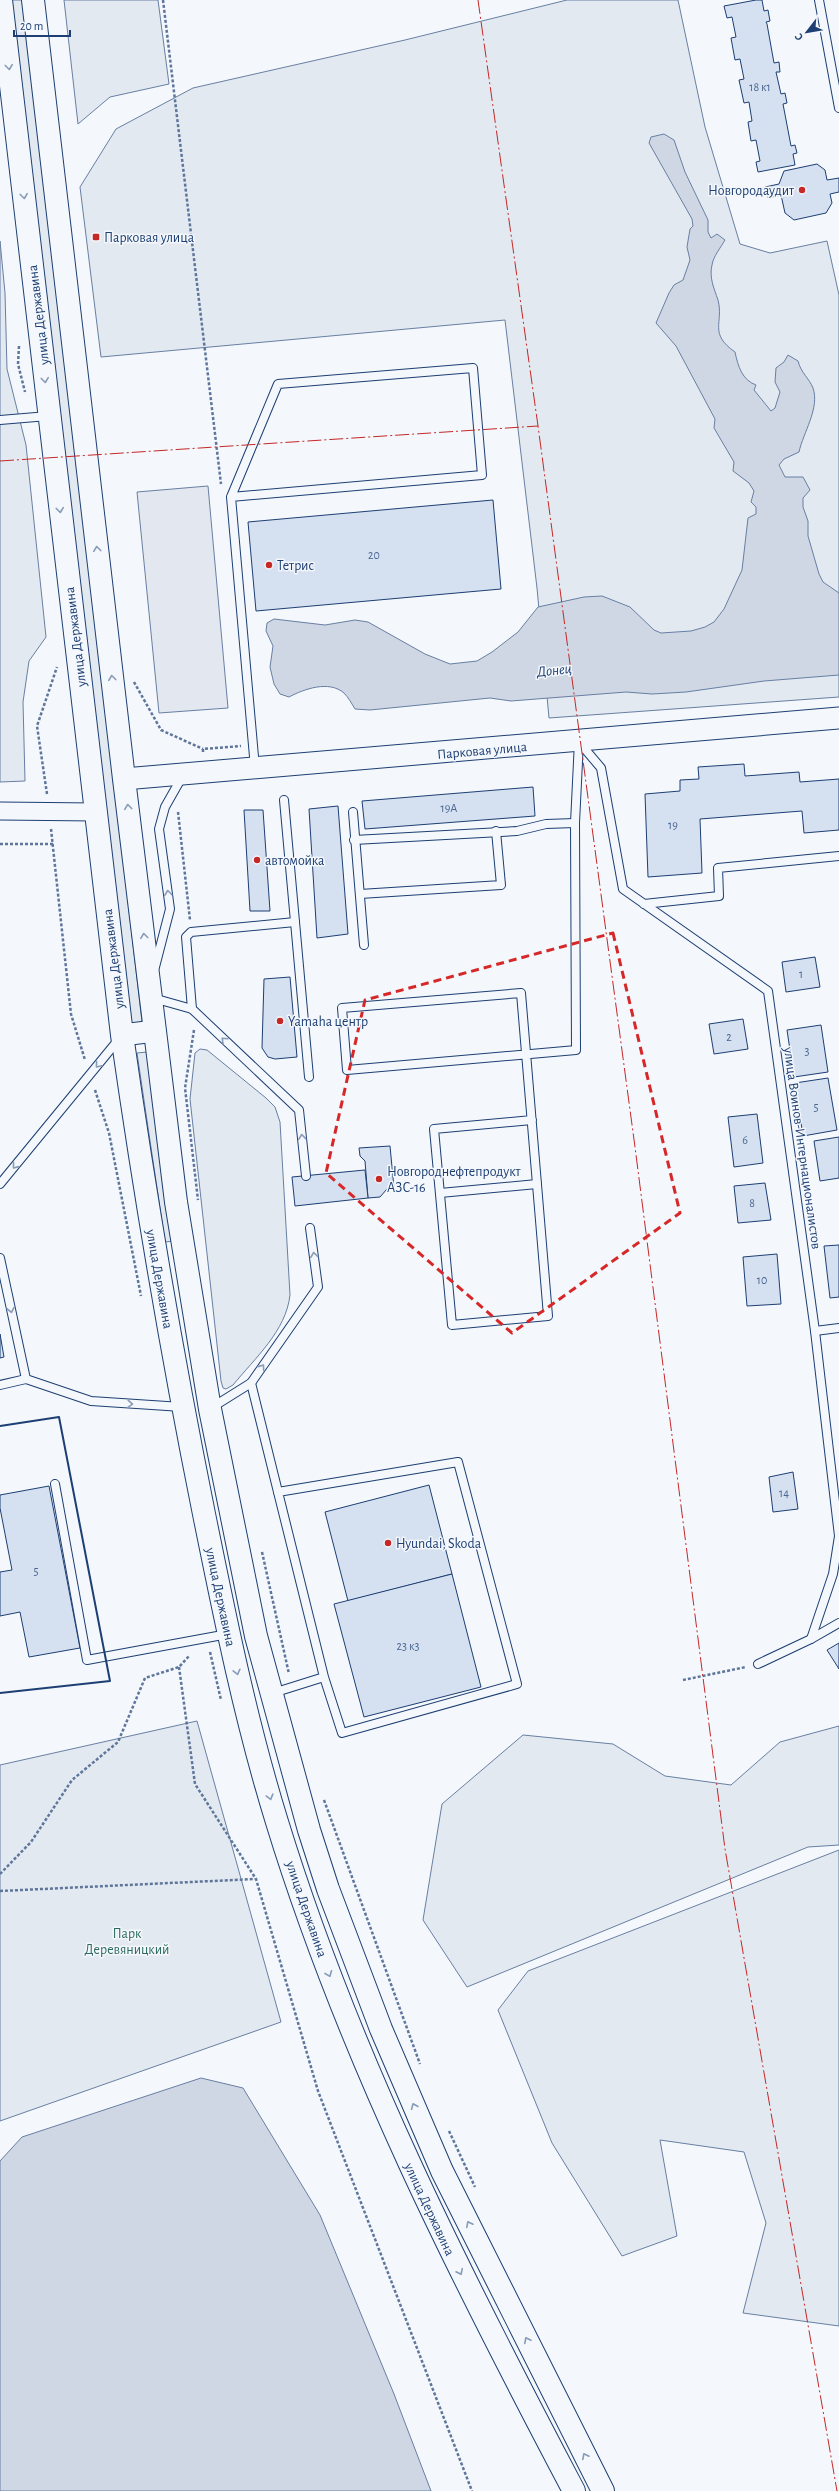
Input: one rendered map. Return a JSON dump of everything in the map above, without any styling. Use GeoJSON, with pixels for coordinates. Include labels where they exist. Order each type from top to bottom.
{"type":"FeatureCollection","features":[{"type":"Feature","properties":{"kind":"main road","name":"улица Державина"},"geometry":{"type":"LineString","coordinates":[[1,0],[122,1035],[147,1207],[182,1407],[218,1636],[276,1822],[324,1960],[368,2070],[410,2167],[482,2318],[574,2491]]}},
{"type":"Feature","properties":{"kind":"main road","name":"улица Державина"},"geometry":{"type":"LineString","coordinates":[[33,0],[124,779],[176,1202],[210,1408],[256,1636],[271,1694],[328,1889],[381,2029],[442,2171],[603,2491]]}},
{"type":"Feature","properties":{"kind":"street","name":"Парковая улица"},"geometry":{"type":"LineString","coordinates":[[124,779],[839,718]]}},
{"type":"Feature","properties":{"kind":"street"},"geometry":{"type":"LineString","coordinates":[[0,811],[95,812]]}},
{"type":"Feature","properties":{"kind":"street"},"geometry":{"type":"LineString","coordinates":[[122,1035],[155,1031]]}},
{"type":"Feature","properties":{"kind":"lane"},"geometry":{"type":"LineString","coordinates":[[819,0],[839,108]]}},
{"type":"Feature","properties":{"kind":"lane"},"geometry":{"type":"LineString","coordinates":[[231,497],[482,475],[474,368],[278,384],[231,497],[255,768]]}},
{"type":"Feature","properties":{"kind":"lane"},"geometry":{"type":"LineString","coordinates":[[0,420],[49,416]]}},
{"type":"Feature","properties":{"kind":"lane"},"geometry":{"type":"LineString","coordinates":[[532,1120],[434,1128],[452,1325],[548,1316],[538,1184],[527,1054],[521,993],[342,1008],[347,1070],[527,1054],[576,1050],[575,823],[579,741]]}},
{"type":"Feature","properties":{"kind":"lane","name":"улица Воинов-Интернационалистов"},"geometry":{"type":"LineString","coordinates":[[579,741],[601,768],[623,889],[768,991],[816,1331],[838,1536],[834,1574],[811,1639]]}},
{"type":"Feature","properties":{"kind":"lane"},"geometry":{"type":"LineString","coordinates":[[184,774],[165,807],[159,829],[170,909],[151,992],[194,1012],[299,1110],[306,1176]]}},
{"type":"Feature","properties":{"kind":"lane"},"geometry":{"type":"LineString","coordinates":[[284,800],[309,1077]]}},
{"type":"Feature","properties":{"kind":"lane"},"geometry":{"type":"LineString","coordinates":[[353,812],[354,840],[364,945]]}},
{"type":"Feature","properties":{"kind":"lane"},"geometry":{"type":"LineString","coordinates":[[354,840],[518,830],[546,824],[575,823]]}},
{"type":"Feature","properties":{"kind":"lane"},"geometry":{"type":"LineString","coordinates":[[360,894],[501,885],[496,831]]}},
{"type":"Feature","properties":{"kind":"lane"},"geometry":{"type":"LineString","coordinates":[[644,904],[719,896],[718,868],[839,856]]}},
{"type":"Feature","properties":{"kind":"lane"},"geometry":{"type":"LineString","coordinates":[[194,1012],[186,936],[191,932],[295,922]]}},
{"type":"Feature","properties":{"kind":"lane"},"geometry":{"type":"LineString","coordinates":[[0,1184],[122,1035]]}},
{"type":"Feature","properties":{"kind":"lane"},"geometry":{"type":"LineString","coordinates":[[440,1193],[538,1184]]}},
{"type":"Feature","properties":{"kind":"lane"},"geometry":{"type":"LineString","coordinates":[[210,1408],[251,1383],[318,1287],[310,1228]]}},
{"type":"Feature","properties":{"kind":"lane"},"geometry":{"type":"LineString","coordinates":[[0,1258],[26,1379]]}},
{"type":"Feature","properties":{"kind":"lane"},"geometry":{"type":"LineString","coordinates":[[816,1331],[839,1328]]}},
{"type":"Feature","properties":{"kind":"lane"},"geometry":{"type":"LineString","coordinates":[[0,1385],[26,1379],[91,1401],[182,1407]]}},
{"type":"Feature","properties":{"kind":"lane"},"geometry":{"type":"LineString","coordinates":[[251,1383],[278,1492],[324,1677],[342,1732],[517,1684],[458,1462],[278,1492]]}},
{"type":"Feature","properties":{"kind":"lane"},"geometry":{"type":"LineString","coordinates":[[55,1484],[87,1660],[218,1636]]}},
{"type":"Feature","properties":{"kind":"lane"},"geometry":{"type":"LineString","coordinates":[[758,1664],[811,1639],[839,1623]]}},
{"type":"Feature","properties":{"kind":"lane"},"geometry":{"type":"LineString","coordinates":[[271,1694],[324,1677]]}},
{"type":"Feature","properties":{"kind":"path"},"geometry":{"type":"LineString","coordinates":[[163,0],[222,488]]}},
{"type":"Feature","properties":{"kind":"path"},"geometry":{"type":"LineString","coordinates":[[133,680],[161,730],[203,749],[241,746],[240,739]]}},
{"type":"Feature","properties":{"kind":"path"},"geometry":{"type":"LineString","coordinates":[[203,749],[206,773]]}},
{"type":"Feature","properties":{"kind":"path"},"geometry":{"type":"LineString","coordinates":[[181,806],[178,811],[191,932]]}},
{"type":"Feature","properties":{"kind":"path"},"geometry":{"type":"LineString","coordinates":[[0,844],[53,844]]}},
{"type":"Feature","properties":{"kind":"path"},"geometry":{"type":"LineString","coordinates":[[194,1012],[185,1088],[199,1208]]}},
{"type":"Feature","properties":{"kind":"path"},"geometry":{"type":"LineString","coordinates":[[261,1548],[292,1687]]}},
{"type":"Feature","properties":{"kind":"path"},"geometry":{"type":"LineString","coordinates":[[0,1874],[31,1842],[72,1780],[118,1742],[145,1678],[179,1666],[218,1636]]}},
{"type":"Feature","properties":{"kind":"path"},"geometry":{"type":"LineString","coordinates":[[684,1680],[758,1664]]}},
{"type":"Feature","properties":{"kind":"path"},"geometry":{"type":"LineString","coordinates":[[179,1666],[195,1784],[256,1879],[318,2091],[472,2491]]}},
{"type":"Feature","properties":{"kind":"path"},"geometry":{"type":"LineString","coordinates":[[322,1795],[421,2066]]}},
{"type":"Feature","properties":{"kind":"path"},"geometry":{"type":"LineString","coordinates":[[0,1891],[256,1879]]}},
{"type":"Feature","properties":{"kind":"path"},"geometry":{"type":"LineString","coordinates":[[445,2124],[478,2195]]}},
{"type":"Feature","properties":{"kind":"highlighted area"},"geometry":{"type":"Polygon","coordinates":[[[613,933],[680,1213],[512,1333],[326,1173],[365,1000],[613,933]]]}},
{"type":"Feature","properties":{"kind":"green space"},"geometry":{"type":"Polygon","coordinates":[[[11,0],[24,0],[142,1022],[130,1024],[11,0]]]}},
{"type":"Feature","properties":{"kind":"green space"},"geometry":{"type":"Polygon","coordinates":[[[64,0],[158,0],[169,84],[110,97],[78,124],[64,0]]]}},
{"type":"Feature","properties":{"kind":"green space"},"geometry":{"type":"Polygon","coordinates":[[[567,0],[678,0],[705,127],[740,244],[770,253],[827,241],[839,295],[839,697],[549,718],[537,588],[505,320],[101,357],[80,187],[116,129],[193,88],[405,40],[567,0]]]}},
{"type":"Feature","properties":{"kind":"green space"},"geometry":{"type":"Polygon","coordinates":[[[0,241],[5,293],[7,369],[26,445],[46,637],[29,661],[23,702],[25,781],[0,782],[0,241]]]}},
{"type":"Feature","properties":{"kind":"green space"},"geometry":{"type":"Polygon","coordinates":[[[200,1049],[207,1050],[266,1098],[275,1107],[280,1122],[290,1295],[287,1308],[276,1332],[260,1354],[233,1385],[226,1389],[223,1388],[221,1381],[190,1099],[195,1053],[200,1049]]]}},
{"type":"Feature","properties":{"kind":"green space"},"geometry":{"type":"Polygon","coordinates":[[[147,1052],[174,1241],[165,1242],[137,1053],[147,1052]]]}},
{"type":"Feature","properties":{"kind":"green space","name":"Парк Деревяницкий"},"geometry":{"type":"Polygon","coordinates":[[[197,1721],[281,2022],[0,2121],[0,1765],[197,1721]]]}},
{"type":"Feature","properties":{"kind":"green space"},"geometry":{"type":"Polygon","coordinates":[[[839,1726],[839,1845],[808,1847],[467,1987],[423,1920],[442,1804],[523,1735],[613,1744],[665,1776],[731,1785],[780,1742],[839,1726]]]}},
{"type":"Feature","properties":{"kind":"green space"},"geometry":{"type":"Polygon","coordinates":[[[839,1850],[839,2326],[743,2313],[766,2223],[744,2152],[660,2140],[677,2236],[622,2256],[552,2143],[498,2010],[528,1971],[839,1850]]]}},
{"type":"Feature","properties":{"kind":"shaded area"},"geometry":{"type":"Polygon","coordinates":[[[208,486],[228,708],[159,713],[137,492],[208,486]]]}},
{"type":"Feature","properties":{"kind":"water","name":"Донец"},"geometry":{"type":"Polygon","coordinates":[[[664,134],[674,140],[685,172],[708,220],[708,232],[711,238],[717,234],[725,240],[717,252],[713,262],[711,270],[712,283],[718,300],[719,333],[727,345],[735,352],[741,372],[747,380],[756,385],[754,390],[771,411],[775,408],[780,392],[775,382],[776,368],[784,362],[788,355],[798,361],[801,369],[813,388],[815,396],[813,412],[799,452],[784,459],[779,465],[785,477],[803,477],[810,490],[803,498],[803,507],[808,521],[808,536],[819,574],[823,582],[839,593],[839,675],[764,681],[686,692],[652,694],[626,692],[511,701],[490,698],[370,710],[355,709],[344,693],[331,687],[316,687],[289,697],[280,694],[274,684],[270,667],[273,646],[266,631],[267,623],[274,619],[325,625],[355,620],[368,622],[425,654],[450,664],[477,661],[492,652],[518,632],[538,607],[584,597],[602,596],[630,607],[654,630],[661,633],[691,631],[705,627],[714,622],[724,609],[742,570],[748,518],[756,514],[756,507],[751,502],[754,491],[749,483],[733,471],[734,462],[714,428],[715,419],[676,346],[656,323],[674,285],[683,280],[690,260],[687,247],[690,229],[693,226],[692,219],[649,143],[651,137],[664,134]]]}},
{"type":"Feature","properties":{"kind":"water"},"geometry":{"type":"Polygon","coordinates":[[[201,2078],[243,2088],[320,2215],[394,2394],[431,2491],[0,2491],[0,2161],[22,2137],[201,2078]]]}},
{"type":"Feature","properties":{"kind":"building"},"geometry":{"type":"Polygon","coordinates":[[[762,0],[764,11],[768,10],[770,21],[766,22],[774,63],[779,62],[780,72],[776,72],[781,94],[785,93],[787,103],[783,104],[791,146],[795,145],[797,153],[793,154],[795,165],[758,172],[756,162],[760,161],[756,140],[751,141],[748,122],[752,121],[749,102],[744,103],[739,80],[744,79],[740,59],[735,60],[731,38],[736,37],[732,17],[727,18],[724,6],[762,0]]]}},
{"type":"Feature","properties":{"kind":"building","name":"Новгородаудит"},"geometry":{"type":"Polygon","coordinates":[[[817,164],[825,170],[827,180],[839,178],[839,192],[830,194],[832,203],[826,213],[794,220],[785,213],[781,195],[768,198],[765,187],[779,184],[784,171],[817,164]]]}},
{"type":"Feature","properties":{"kind":"building"},"geometry":{"type":"Polygon","coordinates":[[[493,500],[501,589],[256,611],[248,522],[493,500]]]}},
{"type":"Feature","properties":{"kind":"building"},"geometry":{"type":"Polygon","coordinates":[[[744,764],[745,776],[799,772],[800,782],[839,779],[839,830],[804,833],[802,811],[700,819],[702,873],[648,877],[645,794],[680,791],[680,780],[699,779],[698,767],[744,764]]]}},
{"type":"Feature","properties":{"kind":"building"},"geometry":{"type":"Polygon","coordinates":[[[533,787],[535,816],[365,829],[362,801],[533,787]]]}},
{"type":"Feature","properties":{"kind":"building"},"geometry":{"type":"Polygon","coordinates":[[[338,806],[348,934],[317,938],[309,809],[338,806]]]}},
{"type":"Feature","properties":{"kind":"building","name":"автомойка"},"geometry":{"type":"Polygon","coordinates":[[[244,810],[263,810],[270,911],[250,911],[244,810]]]}},
{"type":"Feature","properties":{"kind":"building"},"geometry":{"type":"Polygon","coordinates":[[[815,957],[820,987],[786,992],[782,962],[815,957]]]}},
{"type":"Feature","properties":{"kind":"building"},"geometry":{"type":"Polygon","coordinates":[[[290,977],[297,1057],[275,1059],[268,1057],[262,1048],[264,979],[290,977]]]}},
{"type":"Feature","properties":{"kind":"building"},"geometry":{"type":"Polygon","coordinates":[[[743,1019],[748,1049],[714,1054],[709,1024],[743,1019]]]}},
{"type":"Feature","properties":{"kind":"building"},"geometry":{"type":"Polygon","coordinates":[[[821,1025],[828,1072],[794,1077],[787,1030],[821,1025]]]}},
{"type":"Feature","properties":{"kind":"building"},"geometry":{"type":"Polygon","coordinates":[[[828,1078],[837,1130],[803,1136],[795,1083],[828,1078]]]}},
{"type":"Feature","properties":{"kind":"building"},"geometry":{"type":"Polygon","coordinates":[[[757,1114],[763,1163],[734,1167],[728,1117],[757,1114]]]}},
{"type":"Feature","properties":{"kind":"building"},"geometry":{"type":"Polygon","coordinates":[[[839,1137],[839,1178],[820,1181],[814,1141],[839,1137]]]}},
{"type":"Feature","properties":{"kind":"building","name":"Новгороднефтепродукт АЗС-16"},"geometry":{"type":"Polygon","coordinates":[[[390,1146],[394,1188],[387,1189],[380,1197],[368,1198],[365,1161],[360,1156],[359,1148],[390,1146]]]}},
{"type":"Feature","properties":{"kind":"building"},"geometry":{"type":"Polygon","coordinates":[[[365,1170],[368,1198],[295,1206],[292,1177],[365,1170]]]}},
{"type":"Feature","properties":{"kind":"building"},"geometry":{"type":"Polygon","coordinates":[[[765,1183],[771,1220],[738,1223],[734,1186],[765,1183]]]}},
{"type":"Feature","properties":{"kind":"building"},"geometry":{"type":"Polygon","coordinates":[[[839,1245],[839,1297],[830,1298],[824,1246],[839,1245]]]}},
{"type":"Feature","properties":{"kind":"building"},"geometry":{"type":"Polygon","coordinates":[[[777,1254],[781,1304],[747,1306],[743,1257],[777,1254]]]}},
{"type":"Feature","properties":{"kind":"building"},"geometry":{"type":"Polygon","coordinates":[[[0,1334],[4,1357],[0,1358],[0,1334]]]}},
{"type":"Feature","properties":{"kind":"building"},"geometry":{"type":"Polygon","coordinates":[[[793,1472],[798,1509],[773,1512],[769,1477],[793,1472]]]}},
{"type":"Feature","properties":{"kind":"building","name":"Hyundai, Skoda"},"geometry":{"type":"Polygon","coordinates":[[[429,1485],[452,1574],[348,1601],[325,1512],[429,1485]]]}},
{"type":"Feature","properties":{"kind":"building"},"geometry":{"type":"Polygon","coordinates":[[[49,1486],[80,1648],[29,1657],[20,1612],[0,1616],[0,1572],[12,1570],[0,1508],[0,1495],[49,1486]]]}},
{"type":"Feature","properties":{"kind":"building"},"geometry":{"type":"Polygon","coordinates":[[[452,1574],[481,1687],[364,1717],[334,1604],[452,1574]]]}},
{"type":"Feature","properties":{"kind":"building"},"geometry":{"type":"Polygon","coordinates":[[[839,1643],[839,1669],[827,1650],[839,1643]]]}},
{"type":"Feature","properties":{"kind":"wall"},"geometry":{"type":"LineString","coordinates":[[0,1426],[59,1417],[110,1681],[0,1693]]}},
{"type":"Feature","properties":{"kind":"power"},"geometry":{"type":"LineString","coordinates":[[478,0],[538,426],[635,1147],[725,1849],[837,2491]]}},
{"type":"Feature","properties":{"kind":"power"},"geometry":{"type":"LineString","coordinates":[[0,461],[538,426]]}},
{"type":"Feature","properties":{"kind":"place","name":"Новгородаудит"},"geometry":{"type":"Point","coordinates":[802,190]}},
{"type":"Feature","properties":{"kind":"place","name":"Парковая улица"},"geometry":{"type":"Point","coordinates":[96,237]}},
{"type":"Feature","properties":{"kind":"place","name":"Тетрис"},"geometry":{"type":"Point","coordinates":[269,565]}},
{"type":"Feature","properties":{"kind":"place","name":"автомойка"},"geometry":{"type":"Point","coordinates":[257,860]}},
{"type":"Feature","properties":{"kind":"place","name":"Yamaha центр"},"geometry":{"type":"Point","coordinates":[280,1021]}},
{"type":"Feature","properties":{"kind":"place","name":"Новгороднефтепродукт АЗС-16"},"geometry":{"type":"Point","coordinates":[379,1179]}},
{"type":"Feature","properties":{"kind":"place","name":"Hyundai, Skoda"},"geometry":{"type":"Point","coordinates":[388,1543]}}]}
